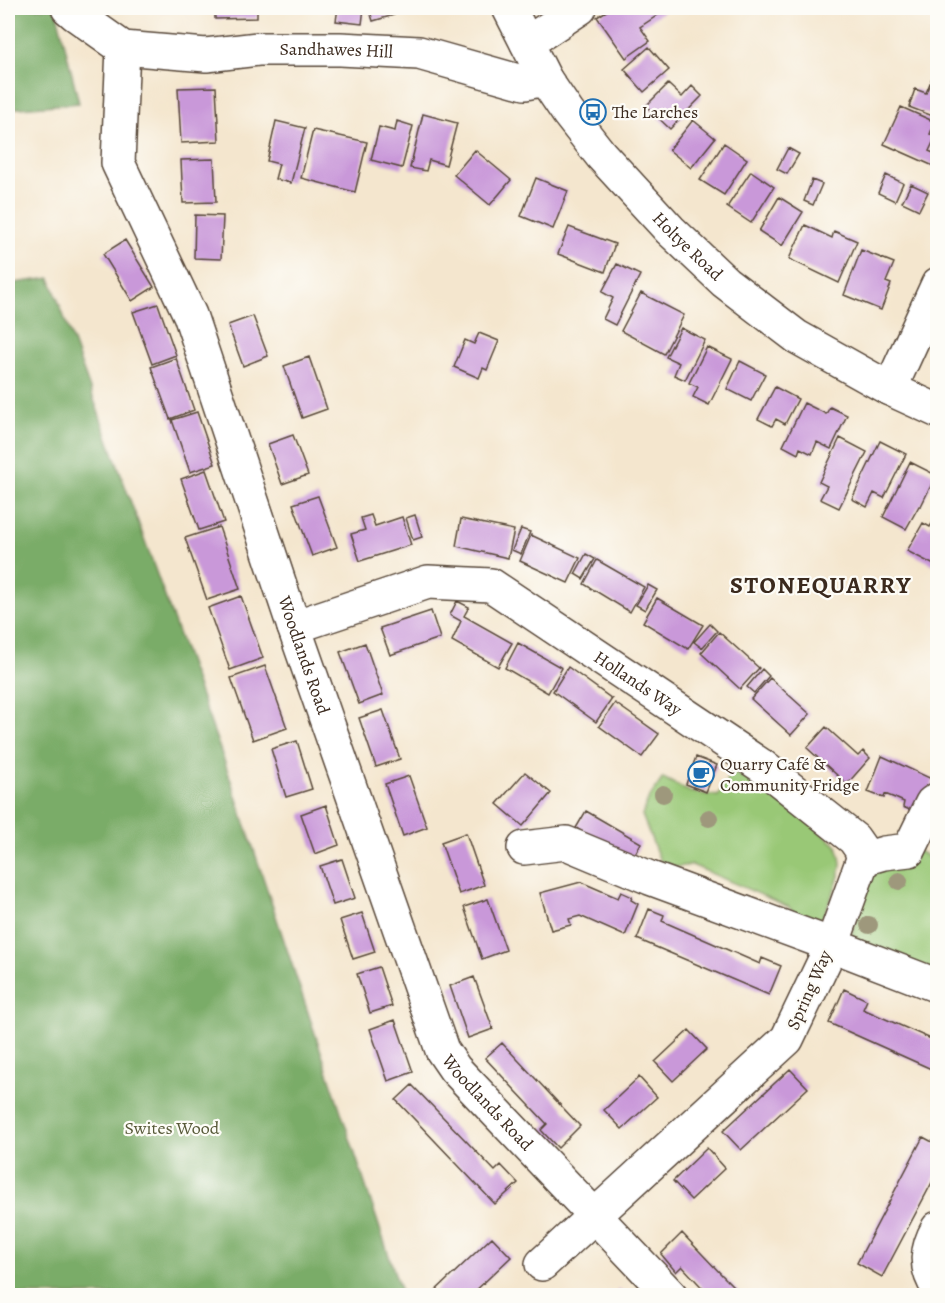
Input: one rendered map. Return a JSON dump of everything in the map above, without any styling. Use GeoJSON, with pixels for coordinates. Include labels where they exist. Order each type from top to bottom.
{"type":"FeatureCollection","features":[{"type":"Feature","properties":{"kind":"street"},"geometry":{"type":"LineString","coordinates":[[68,8],[123,48]]}},
{"type":"Feature","properties":{"kind":"street","name":"Holtye Road"},"geometry":{"type":"LineString","coordinates":[[509,8],[545,79],[601,155],[670,230],[725,282],[797,336],[890,389],[938,411]]}},
{"type":"Feature","properties":{"kind":"street"},"geometry":{"type":"LineString","coordinates":[[527,44],[580,8]]}},
{"type":"Feature","properties":{"kind":"street","name":"Sandhawes Hill"},"geometry":{"type":"LineString","coordinates":[[123,48],[206,55],[258,49],[340,49],[419,53],[525,83],[545,79]]}},
{"type":"Feature","properties":{"kind":"street","name":"Woodlands Road"},"geometry":{"type":"LineString","coordinates":[[123,48],[118,163],[190,315],[294,627],[442,1050],[455,1069],[671,1296]]}},
{"type":"Feature","properties":{"kind":"street"},"geometry":{"type":"LineString","coordinates":[[890,389],[938,284]]}},
{"type":"Feature","properties":{"kind":"street","name":"Hollands Way"},"geometry":{"type":"LineString","coordinates":[[294,627],[428,582],[491,585],[762,766],[854,839],[861,849],[863,859]]}},
{"type":"Feature","properties":{"kind":"street"},"geometry":{"type":"LineString","coordinates":[[938,799],[932,804],[909,850],[884,853],[863,859],[832,945],[938,986]]}},
{"type":"Feature","properties":{"kind":"street","name":"Spring Way"},"geometry":{"type":"LineString","coordinates":[[524,848],[566,843],[650,878],[832,945],[787,1039],[596,1215]]}},
{"type":"Feature","properties":{"kind":"street"},"geometry":{"type":"LineString","coordinates":[[542,1264],[596,1215]]}},
{"type":"Feature","properties":{"kind":"street"},"geometry":{"type":"LineString","coordinates":[[938,1228],[930,1242],[928,1258],[930,1274],[938,1288]]}},
{"type":"Feature","properties":{"kind":"green space"},"geometry":{"type":"Polygon","coordinates":[[[8,8],[58,8],[58,17],[79,103],[8,109],[8,8]]]}},
{"type":"Feature","properties":{"kind":"green space","name":"Swites Wood"},"geometry":{"type":"Polygon","coordinates":[[[50,278],[224,760],[402,1295],[8,1295],[8,284],[50,278]]]}},
{"type":"Feature","properties":{"kind":"green space"},"geometry":{"type":"Polygon","coordinates":[[[731,772],[769,788],[837,846],[841,860],[840,871],[832,896],[818,926],[802,922],[789,907],[692,865],[676,867],[660,861],[642,815],[649,798],[663,778],[690,792],[718,796],[731,772]]]}},
{"type":"Feature","properties":{"kind":"green space"},"geometry":{"type":"Polygon","coordinates":[[[917,850],[937,862],[937,974],[850,939],[872,866],[917,850]]]}},
{"type":"Feature","properties":{"kind":"building"},"geometry":{"type":"Polygon","coordinates":[[[156,8],[180,8],[180,10],[156,12],[156,8]]]}},
{"type":"Feature","properties":{"kind":"building"},"geometry":{"type":"Polygon","coordinates":[[[215,8],[257,8],[257,18],[215,19],[215,8]]]}},
{"type":"Feature","properties":{"kind":"building"},"geometry":{"type":"Polygon","coordinates":[[[338,8],[364,8],[362,24],[336,21],[338,8]]]}},
{"type":"Feature","properties":{"kind":"building"},"geometry":{"type":"Polygon","coordinates":[[[369,8],[392,8],[394,15],[373,21],[369,8]]]}},
{"type":"Feature","properties":{"kind":"building"},"geometry":{"type":"Polygon","coordinates":[[[611,8],[661,8],[664,11],[640,27],[650,41],[626,58],[597,17],[611,8]]]}},
{"type":"Feature","properties":{"kind":"building"},"geometry":{"type":"Polygon","coordinates":[[[649,47],[669,70],[644,92],[624,69],[649,47]]]}},
{"type":"Feature","properties":{"kind":"building"},"geometry":{"type":"Polygon","coordinates":[[[938,63],[938,82],[931,80],[938,63]]]}},
{"type":"Feature","properties":{"kind":"building"},"geometry":{"type":"Polygon","coordinates":[[[930,83],[938,86],[938,118],[909,107],[915,89],[926,93],[930,83]]]}},
{"type":"Feature","properties":{"kind":"building"},"geometry":{"type":"Polygon","coordinates":[[[668,84],[682,97],[692,86],[702,96],[670,129],[646,106],[668,84]]]}},
{"type":"Feature","properties":{"kind":"building"},"geometry":{"type":"Polygon","coordinates":[[[216,87],[219,141],[181,143],[178,88],[216,87]]]}},
{"type":"Feature","properties":{"kind":"building"},"geometry":{"type":"Polygon","coordinates":[[[901,107],[935,122],[930,134],[936,136],[929,151],[938,155],[938,168],[884,144],[901,107]]]}},
{"type":"Feature","properties":{"kind":"building"},"geometry":{"type":"Polygon","coordinates":[[[423,114],[457,123],[446,165],[429,160],[426,171],[410,168],[423,114]]]}},
{"type":"Feature","properties":{"kind":"building"},"geometry":{"type":"Polygon","coordinates":[[[693,120],[715,138],[691,168],[669,150],[693,120]]]}},
{"type":"Feature","properties":{"kind":"building"},"geometry":{"type":"Polygon","coordinates":[[[276,121],[305,128],[291,183],[275,179],[279,164],[267,161],[276,121]]]}},
{"type":"Feature","properties":{"kind":"building"},"geometry":{"type":"Polygon","coordinates":[[[397,121],[413,126],[402,168],[371,160],[379,127],[395,131],[397,121]]]}},
{"type":"Feature","properties":{"kind":"building"},"geometry":{"type":"Polygon","coordinates":[[[313,130],[367,142],[355,192],[301,178],[313,130]]]}},
{"type":"Feature","properties":{"kind":"building"},"geometry":{"type":"Polygon","coordinates":[[[724,143],[747,159],[724,195],[700,180],[724,143]]]}},
{"type":"Feature","properties":{"kind":"building"},"geometry":{"type":"Polygon","coordinates":[[[788,148],[799,154],[787,174],[777,169],[788,148]]]}},
{"type":"Feature","properties":{"kind":"building"},"geometry":{"type":"Polygon","coordinates":[[[475,150],[511,180],[490,205],[454,175],[475,150]]]}},
{"type":"Feature","properties":{"kind":"building"},"geometry":{"type":"Polygon","coordinates":[[[214,159],[216,202],[183,203],[181,160],[214,159]]]}},
{"type":"Feature","properties":{"kind":"building"},"geometry":{"type":"Polygon","coordinates":[[[751,171],[774,187],[751,223],[727,207],[751,171]]]}},
{"type":"Feature","properties":{"kind":"building"},"geometry":{"type":"Polygon","coordinates":[[[886,175],[903,183],[895,201],[878,193],[886,175]]]}},
{"type":"Feature","properties":{"kind":"building"},"geometry":{"type":"Polygon","coordinates":[[[536,178],[568,191],[553,229],[521,216],[536,178]]]}},
{"type":"Feature","properties":{"kind":"building"},"geometry":{"type":"Polygon","coordinates":[[[812,180],[822,184],[813,205],[804,201],[812,180]]]}},
{"type":"Feature","properties":{"kind":"building"},"geometry":{"type":"Polygon","coordinates":[[[911,184],[928,192],[919,210],[902,202],[911,184]]]}},
{"type":"Feature","properties":{"kind":"building"},"geometry":{"type":"Polygon","coordinates":[[[779,197],[803,212],[782,246],[759,231],[779,197]]]}},
{"type":"Feature","properties":{"kind":"building"},"geometry":{"type":"Polygon","coordinates":[[[195,215],[223,216],[221,259],[194,258],[195,215]]]}},
{"type":"Feature","properties":{"kind":"building"},"geometry":{"type":"Polygon","coordinates":[[[805,225],[832,238],[834,231],[857,241],[839,283],[789,259],[805,225]]]}},
{"type":"Feature","properties":{"kind":"building"},"geometry":{"type":"Polygon","coordinates":[[[569,227],[615,244],[605,272],[558,254],[569,227]]]}},
{"type":"Feature","properties":{"kind":"building"},"geometry":{"type":"Polygon","coordinates":[[[125,240],[154,287],[132,301],[103,254],[125,240]]]}},
{"type":"Feature","properties":{"kind":"building"},"geometry":{"type":"Polygon","coordinates":[[[861,250],[894,263],[886,282],[891,284],[881,310],[844,295],[861,250]]]}},
{"type":"Feature","properties":{"kind":"building"},"geometry":{"type":"Polygon","coordinates":[[[617,264],[640,275],[615,325],[603,319],[613,298],[602,292],[617,264]]]}},
{"type":"Feature","properties":{"kind":"building"},"geometry":{"type":"Polygon","coordinates":[[[641,293],[684,315],[664,354],[621,331],[641,293]]]}},
{"type":"Feature","properties":{"kind":"building"},"geometry":{"type":"Polygon","coordinates":[[[158,304],[176,355],[152,364],[133,312],[158,304]]]}},
{"type":"Feature","properties":{"kind":"building"},"geometry":{"type":"Polygon","coordinates":[[[253,316],[268,356],[243,366],[228,325],[253,316]]]}},
{"type":"Feature","properties":{"kind":"building"},"geometry":{"type":"Polygon","coordinates":[[[681,328],[705,340],[685,380],[674,375],[679,363],[666,357],[681,328]]]}},
{"type":"Feature","properties":{"kind":"building"},"geometry":{"type":"Polygon","coordinates":[[[479,333],[499,341],[487,370],[483,368],[479,378],[454,367],[465,340],[474,344],[479,333]]]}},
{"type":"Feature","properties":{"kind":"building"},"geometry":{"type":"Polygon","coordinates":[[[707,347],[732,359],[709,405],[693,397],[698,387],[689,383],[707,347]]]}},
{"type":"Feature","properties":{"kind":"building"},"geometry":{"type":"Polygon","coordinates":[[[309,357],[327,409],[302,418],[284,366],[309,357]]]}},
{"type":"Feature","properties":{"kind":"building"},"geometry":{"type":"Polygon","coordinates":[[[176,358],[194,410],[170,419],[151,367],[176,358]]]}},
{"type":"Feature","properties":{"kind":"building"},"geometry":{"type":"Polygon","coordinates":[[[740,361],[765,374],[751,401],[727,389],[740,361]]]}},
{"type":"Feature","properties":{"kind":"building"},"geometry":{"type":"Polygon","coordinates":[[[775,387],[798,399],[785,424],[776,419],[772,426],[758,419],[775,387]]]}},
{"type":"Feature","properties":{"kind":"building"},"geometry":{"type":"Polygon","coordinates":[[[804,403],[826,414],[830,407],[847,415],[831,449],[817,442],[812,454],[800,448],[798,454],[783,446],[804,403]]]}},
{"type":"Feature","properties":{"kind":"building"},"geometry":{"type":"Polygon","coordinates":[[[197,412],[215,464],[190,472],[172,420],[197,412]]]}},
{"type":"Feature","properties":{"kind":"building"},"geometry":{"type":"Polygon","coordinates":[[[293,435],[308,475],[282,484],[268,444],[293,435]]]}},
{"type":"Feature","properties":{"kind":"building"},"geometry":{"type":"Polygon","coordinates":[[[840,438],[867,452],[839,508],[820,499],[827,486],[819,482],[840,438]]]}},
{"type":"Feature","properties":{"kind":"building"},"geometry":{"type":"Polygon","coordinates":[[[880,441],[906,454],[884,498],[874,493],[867,507],[852,499],[880,441]]]}},
{"type":"Feature","properties":{"kind":"building"},"geometry":{"type":"Polygon","coordinates":[[[910,462],[936,475],[921,506],[906,529],[883,517],[910,462]]]}},
{"type":"Feature","properties":{"kind":"building"},"geometry":{"type":"Polygon","coordinates":[[[206,470],[224,522],[199,530],[181,479],[206,470]]]}},
{"type":"Feature","properties":{"kind":"building"},"geometry":{"type":"Polygon","coordinates":[[[318,496],[337,547],[312,556],[293,504],[318,496]]]}},
{"type":"Feature","properties":{"kind":"building"},"geometry":{"type":"Polygon","coordinates":[[[938,514],[938,567],[907,551],[923,523],[930,527],[938,514]]]}},
{"type":"Feature","properties":{"kind":"building"},"geometry":{"type":"Polygon","coordinates":[[[371,515],[375,526],[402,517],[411,545],[360,561],[351,534],[365,530],[361,518],[371,515]]]}},
{"type":"Feature","properties":{"kind":"building"},"geometry":{"type":"Polygon","coordinates":[[[415,515],[422,537],[413,540],[406,518],[415,515]]]}},
{"type":"Feature","properties":{"kind":"building"},"geometry":{"type":"Polygon","coordinates":[[[461,519],[514,530],[508,558],[456,546],[461,519]]]}},
{"type":"Feature","properties":{"kind":"building"},"geometry":{"type":"Polygon","coordinates":[[[219,527],[240,589],[207,600],[185,538],[219,527]]]}},
{"type":"Feature","properties":{"kind":"building"},"geometry":{"type":"Polygon","coordinates":[[[521,529],[530,532],[521,554],[512,550],[521,529]]]}},
{"type":"Feature","properties":{"kind":"building"},"geometry":{"type":"Polygon","coordinates":[[[531,535],[580,558],[568,583],[520,561],[531,535]]]}},
{"type":"Feature","properties":{"kind":"building"},"geometry":{"type":"Polygon","coordinates":[[[586,554],[595,559],[583,579],[575,574],[586,554]]]}},
{"type":"Feature","properties":{"kind":"building"},"geometry":{"type":"Polygon","coordinates":[[[597,560],[644,587],[630,612],[584,584],[597,560]]]}},
{"type":"Feature","properties":{"kind":"building"},"geometry":{"type":"Polygon","coordinates":[[[648,585],[657,590],[645,610],[636,605],[648,585]]]}},
{"type":"Feature","properties":{"kind":"building"},"geometry":{"type":"Polygon","coordinates":[[[241,596],[263,658],[230,670],[208,608],[241,596]]]}},
{"type":"Feature","properties":{"kind":"building"},"geometry":{"type":"Polygon","coordinates":[[[657,598],[703,625],[688,649],[643,622],[657,598]]]}},
{"type":"Feature","properties":{"kind":"building"},"geometry":{"type":"Polygon","coordinates":[[[457,601],[469,607],[464,616],[512,643],[498,667],[452,641],[461,621],[450,615],[457,601]]]}},
{"type":"Feature","properties":{"kind":"building"},"geometry":{"type":"Polygon","coordinates":[[[431,611],[440,638],[390,655],[380,628],[431,611]]]}},
{"type":"Feature","properties":{"kind":"building"},"geometry":{"type":"Polygon","coordinates":[[[710,624],[717,631],[702,648],[694,642],[710,624]]]}},
{"type":"Feature","properties":{"kind":"building"},"geometry":{"type":"Polygon","coordinates":[[[719,632],[759,668],[740,689],[701,653],[719,632]]]}},
{"type":"Feature","properties":{"kind":"building"},"geometry":{"type":"Polygon","coordinates":[[[365,643],[383,695],[359,704],[340,652],[365,643]]]}},
{"type":"Feature","properties":{"kind":"building"},"geometry":{"type":"Polygon","coordinates":[[[518,643],[562,668],[548,693],[505,668],[518,643]]]}},
{"type":"Feature","properties":{"kind":"building"},"geometry":{"type":"Polygon","coordinates":[[[265,666],[287,728],[253,740],[231,678],[265,666]]]}},
{"type":"Feature","properties":{"kind":"building"},"geometry":{"type":"Polygon","coordinates":[[[568,667],[612,699],[596,722],[553,691],[568,667]]]}},
{"type":"Feature","properties":{"kind":"building"},"geometry":{"type":"Polygon","coordinates":[[[762,669],[769,676],[754,693],[747,687],[762,669]]]}},
{"type":"Feature","properties":{"kind":"building"},"geometry":{"type":"Polygon","coordinates":[[[770,678],[810,714],[791,735],[751,699],[770,678]]]}},
{"type":"Feature","properties":{"kind":"building"},"geometry":{"type":"Polygon","coordinates":[[[615,703],[659,734],[642,757],[599,726],[615,703]]]}},
{"type":"Feature","properties":{"kind":"building"},"geometry":{"type":"Polygon","coordinates":[[[383,710],[400,759],[376,767],[359,718],[383,710]]]}},
{"type":"Feature","properties":{"kind":"building"},"geometry":{"type":"Polygon","coordinates":[[[826,727],[858,756],[863,751],[870,758],[847,784],[807,748],[826,727]]]}},
{"type":"Feature","properties":{"kind":"building"},"geometry":{"type":"Polygon","coordinates":[[[297,741],[312,789],[286,797],[271,749],[297,741]]]}},
{"type":"Feature","properties":{"kind":"building"},"geometry":{"type":"Polygon","coordinates":[[[882,756],[934,780],[919,814],[903,807],[904,802],[895,798],[885,794],[884,798],[868,792],[882,756]]]}},
{"type":"Feature","properties":{"kind":"building","name":"Quarry Café & Community Fridge"},"geometry":{"type":"Polygon","coordinates":[[[696,757],[717,765],[706,792],[686,784],[696,757]]]}},
{"type":"Feature","properties":{"kind":"building"},"geometry":{"type":"Polygon","coordinates":[[[525,772],[551,793],[523,826],[497,804],[525,772]]]}},
{"type":"Feature","properties":{"kind":"building"},"geometry":{"type":"Polygon","coordinates":[[[409,776],[427,827],[403,836],[385,784],[409,776]]]}},
{"type":"Feature","properties":{"kind":"building"},"geometry":{"type":"Polygon","coordinates":[[[326,805],[339,845],[315,854],[301,814],[326,805]]]}},
{"type":"Feature","properties":{"kind":"building"},"geometry":{"type":"Polygon","coordinates":[[[586,811],[641,843],[631,861],[576,828],[586,811]]]}},
{"type":"Feature","properties":{"kind":"building"},"geometry":{"type":"Polygon","coordinates":[[[466,833],[484,885],[459,894],[441,842],[466,833]]]}},
{"type":"Feature","properties":{"kind":"building"},"geometry":{"type":"Polygon","coordinates":[[[342,859],[355,898],[333,905],[320,866],[342,859]]]}},
{"type":"Feature","properties":{"kind":"building"},"geometry":{"type":"Polygon","coordinates":[[[581,882],[618,898],[621,892],[632,897],[631,900],[638,904],[625,936],[580,916],[569,919],[571,925],[551,930],[540,893],[581,882]]]}},
{"type":"Feature","properties":{"kind":"building"},"geometry":{"type":"Polygon","coordinates":[[[488,899],[506,950],[482,959],[464,907],[488,899]]]}},
{"type":"Feature","properties":{"kind":"building"},"geometry":{"type":"Polygon","coordinates":[[[649,909],[664,915],[662,921],[760,964],[762,958],[781,966],[769,995],[637,939],[649,909]]]}},
{"type":"Feature","properties":{"kind":"building"},"geometry":{"type":"Polygon","coordinates":[[[362,913],[375,952],[353,959],[340,920],[362,913]]]}},
{"type":"Feature","properties":{"kind":"building"},"geometry":{"type":"Polygon","coordinates":[[[379,967],[392,1006],[370,1013],[357,974],[379,967]]]}},
{"type":"Feature","properties":{"kind":"building"},"geometry":{"type":"Polygon","coordinates":[[[474,977],[493,1029],[468,1038],[450,986],[474,977]]]}},
{"type":"Feature","properties":{"kind":"building"},"geometry":{"type":"Polygon","coordinates":[[[844,989],[867,1000],[863,1009],[938,1042],[938,1072],[829,1023],[844,989]]]}},
{"type":"Feature","properties":{"kind":"building"},"geometry":{"type":"Polygon","coordinates":[[[395,1020],[413,1072],[388,1081],[370,1029],[395,1020]]]}},
{"type":"Feature","properties":{"kind":"building"},"geometry":{"type":"Polygon","coordinates":[[[689,1030],[707,1049],[673,1081],[655,1062],[689,1030]]]}},
{"type":"Feature","properties":{"kind":"building"},"geometry":{"type":"Polygon","coordinates":[[[502,1043],[580,1126],[558,1148],[541,1130],[547,1124],[485,1058],[502,1043]]]}},
{"type":"Feature","properties":{"kind":"building"},"geometry":{"type":"Polygon","coordinates":[[[790,1069],[808,1088],[741,1150],[723,1131],[790,1069]]]}},
{"type":"Feature","properties":{"kind":"building"},"geometry":{"type":"Polygon","coordinates":[[[639,1077],[657,1097],[622,1129],[604,1110],[639,1077]]]}},
{"type":"Feature","properties":{"kind":"building"},"geometry":{"type":"Polygon","coordinates":[[[412,1085],[495,1171],[501,1165],[518,1183],[495,1204],[396,1100],[412,1085]]]}},
{"type":"Feature","properties":{"kind":"building"},"geometry":{"type":"Polygon","coordinates":[[[923,1137],[938,1145],[938,1171],[882,1277],[857,1263],[923,1137]]]}},
{"type":"Feature","properties":{"kind":"building"},"geometry":{"type":"Polygon","coordinates":[[[707,1148],[725,1168],[691,1200],[673,1181],[707,1148]]]}},
{"type":"Feature","properties":{"kind":"building"},"geometry":{"type":"Polygon","coordinates":[[[682,1233],[743,1296],[710,1296],[682,1266],[676,1272],[661,1254],[682,1233]]]}},
{"type":"Feature","properties":{"kind":"building"},"geometry":{"type":"Polygon","coordinates":[[[492,1237],[511,1257],[470,1296],[434,1296],[432,1294],[492,1237]]]}},
{"type":"Feature","properties":{"kind":"building"},"geometry":{"type":"Polygon","coordinates":[[[619,1289],[626,1296],[613,1296],[619,1289]]]}},
{"type":"Feature","properties":{"kind":"place","name":"The Larches"},"geometry":{"type":"Point","coordinates":[593,112]}},
{"type":"Feature","properties":{"kind":"place","name":"Quarry Café & Community Fridge"},"geometry":{"type":"Point","coordinates":[701,774]}},
{"type":"Feature","properties":{"kind":"district","name":"STONEQUARRY"},"geometry":{"type":"Point","coordinates":[821,585]}}]}
